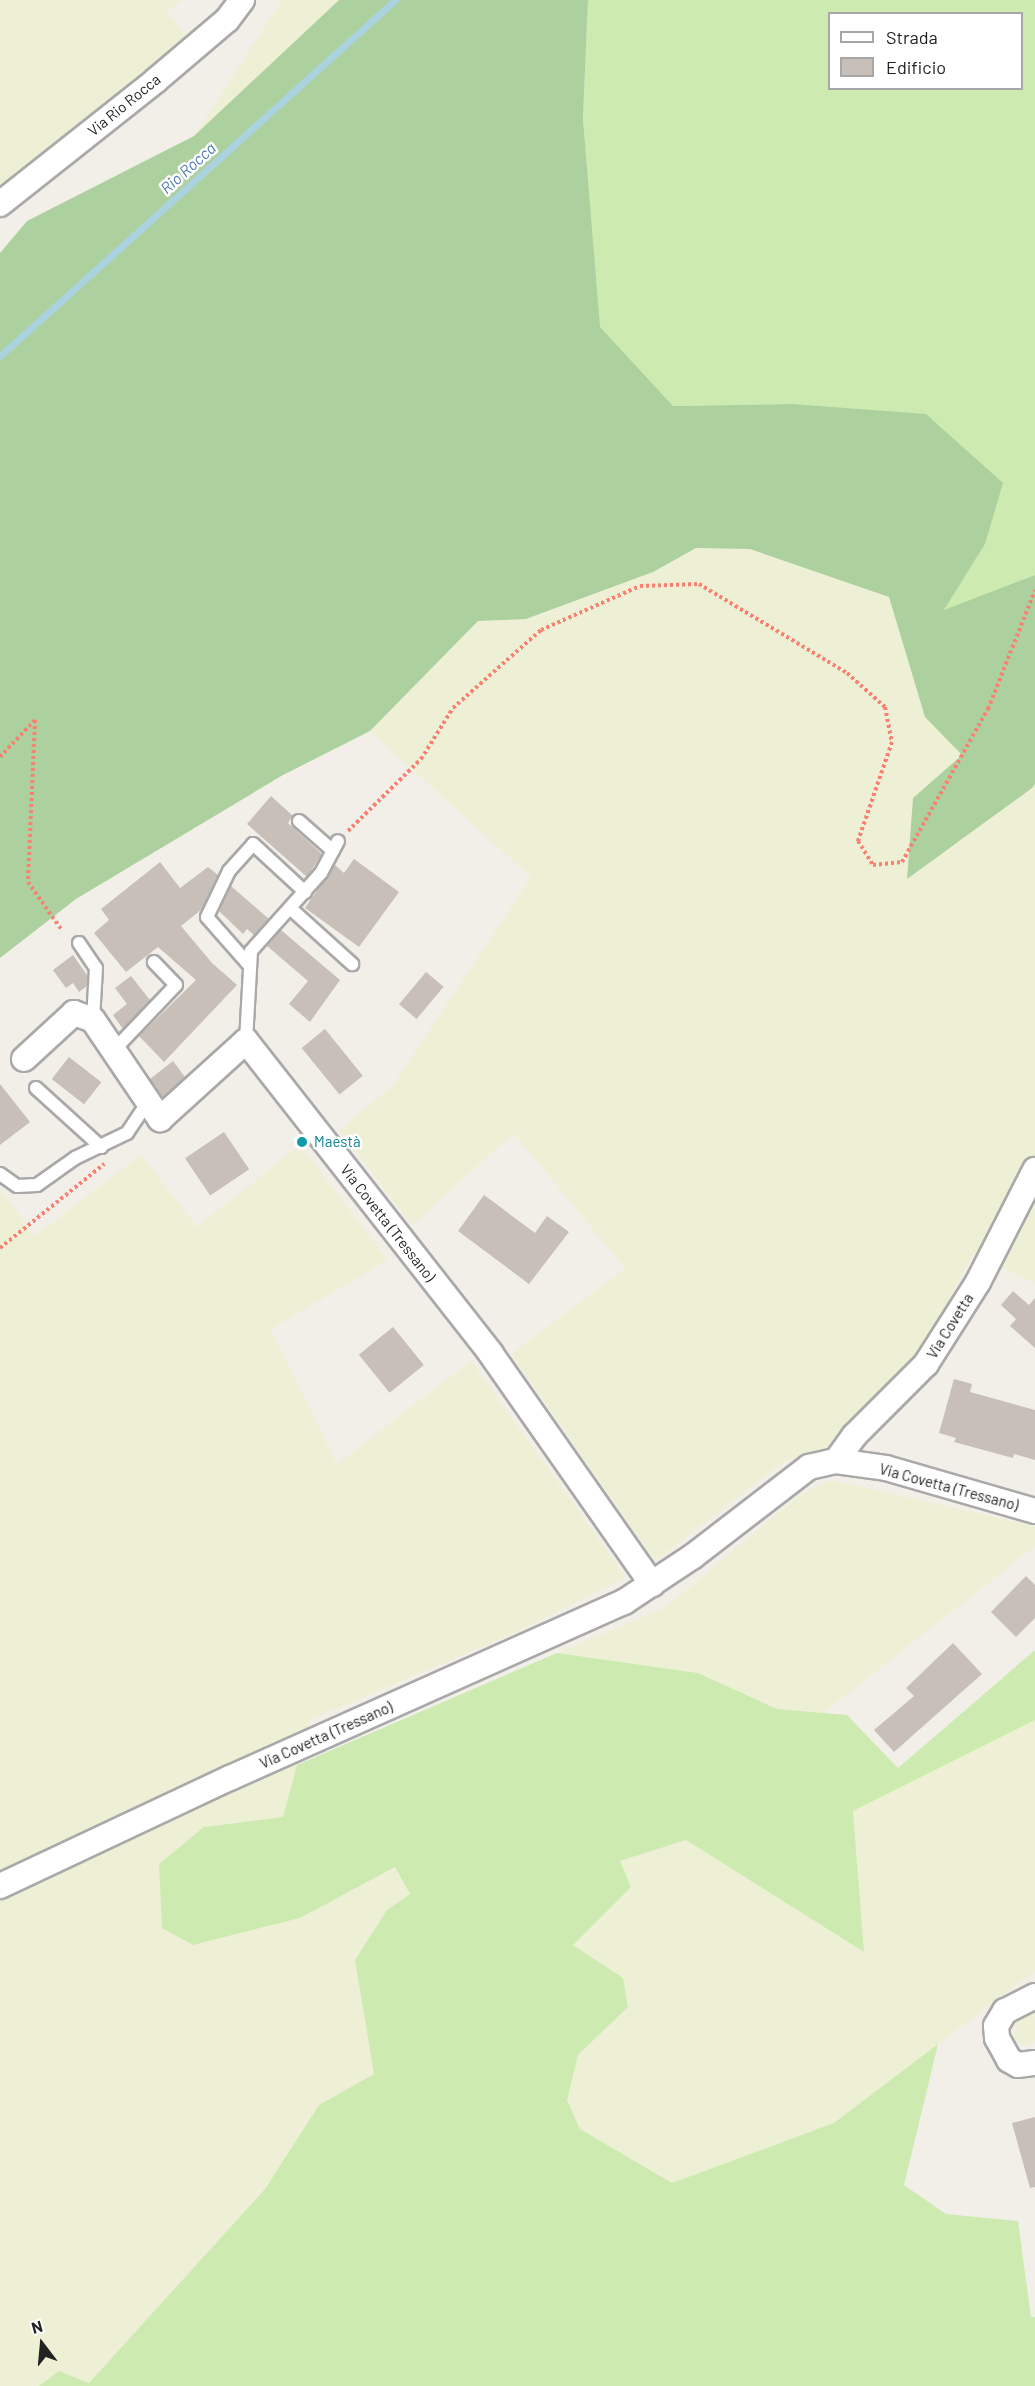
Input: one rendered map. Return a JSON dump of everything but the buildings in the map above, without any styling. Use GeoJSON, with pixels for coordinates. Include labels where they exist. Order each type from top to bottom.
{"type":"FeatureCollection","features":[{"type":"Feature","properties":{"kind":"street","name":"Via Rio Rocca"},"geometry":{"type":"LineString","coordinates":[[0,204],[155,81],[227,20],[242,0]]}},
{"type":"Feature","properties":{"kind":"street"},"geometry":{"type":"LineString","coordinates":[[24,1059],[74,1013],[93,1020],[160,1119],[246,1041]]}},
{"type":"Feature","properties":{"kind":"street","name":"Via Covetta (Tressano)"},"geometry":{"type":"LineString","coordinates":[[246,1041],[491,1354],[652,1584]]}},
{"type":"Feature","properties":{"kind":"street","name":"Via Covetta"},"geometry":{"type":"LineString","coordinates":[[836,1461],[854,1436],[926,1364],[978,1282],[1035,1170]]}},
{"type":"Feature","properties":{"kind":"street","name":"Via Covetta (Tressano)"},"geometry":{"type":"LineString","coordinates":[[0,1886],[230,1778],[624,1602],[652,1584],[790,1478],[810,1467],[836,1461],[886,1468],[1035,1511]]}},
{"type":"Feature","properties":{"kind":"street"},"geometry":{"type":"LineString","coordinates":[[1035,1996],[1005,2011],[996,2026],[997,2038],[1009,2060],[1018,2065],[1035,2063]]}},
{"type":"Feature","properties":{"kind":"lane"},"geometry":{"type":"LineString","coordinates":[[246,1041],[251,951],[321,873],[336,846],[299,821]]}},
{"type":"Feature","properties":{"kind":"lane"},"geometry":{"type":"LineString","coordinates":[[250,966],[207,917],[229,871],[253,844],[305,892]]}},
{"type":"Feature","properties":{"kind":"lane"},"geometry":{"type":"LineString","coordinates":[[290,908],[352,964]]}},
{"type":"Feature","properties":{"kind":"lane"},"geometry":{"type":"LineString","coordinates":[[79,943],[96,968],[93,1020]]}},
{"type":"Feature","properties":{"kind":"lane"},"geometry":{"type":"LineString","coordinates":[[113,1051],[176,985],[154,962]]}},
{"type":"Feature","properties":{"kind":"lane"},"geometry":{"type":"LineString","coordinates":[[36,1088],[100,1147]]}},
{"type":"Feature","properties":{"kind":"lane"},"geometry":{"type":"LineString","coordinates":[[0,1174],[17,1186],[37,1185],[75,1158],[127,1133],[147,1103]]}},
{"type":"Feature","properties":{"kind":"path"},"geometry":{"type":"LineString","coordinates":[[336,846],[421,759],[453,708],[541,630],[640,585],[699,584],[847,673],[885,707],[892,742],[858,841],[873,865],[903,862],[987,709],[1035,590]]}},
{"type":"Feature","properties":{"kind":"path"},"geometry":{"type":"LineString","coordinates":[[0,757],[35,720],[28,882],[60,929]]}},
{"type":"Feature","properties":{"kind":"path"},"geometry":{"type":"LineString","coordinates":[[0,1248],[106,1162]]}},
{"type":"Feature","properties":{"kind":"green space"},"geometry":{"type":"Polygon","coordinates":[[[0,0],[182,0],[167,11],[188,38],[0,186],[0,0]]]}},
{"type":"Feature","properties":{"kind":"green space"},"geometry":{"type":"Polygon","coordinates":[[[282,0],[339,0],[194,136],[282,0]]]}},
{"type":"Feature","properties":{"kind":"green space"},"geometry":{"type":"Polygon","coordinates":[[[339,0],[588,0],[583,119],[600,327],[673,406],[792,404],[926,414],[1003,483],[985,544],[944,610],[1035,575],[1035,784],[1032,788],[907,879],[913,798],[962,755],[925,717],[889,597],[750,549],[696,548],[653,572],[526,619],[478,621],[370,731],[283,775],[76,899],[0,958],[0,253],[27,221],[194,136],[339,0]]]}},
{"type":"Feature","properties":{"kind":"green space"},"geometry":{"type":"Polygon","coordinates":[[[588,0],[1035,0],[1035,575],[943,611],[985,544],[792,404],[673,406],[599,327],[583,119],[588,0]]]}},
{"type":"Feature","properties":{"kind":"green space"},"geometry":{"type":"Polygon","coordinates":[[[696,548],[750,549],[889,597],[925,717],[962,755],[913,798],[907,879],[1035,784],[1035,1284],[973,1253],[921,1353],[824,1453],[785,1461],[655,1561],[511,1354],[625,1269],[514,1133],[412,1225],[339,1131],[393,1085],[531,877],[370,731],[478,621],[526,619],[653,572],[696,548]]]}},
{"type":"Feature","properties":{"kind":"green space"},"geometry":{"type":"Polygon","coordinates":[[[300,1145],[388,1260],[271,1329],[337,1464],[471,1361],[626,1577],[515,1633],[310,1720],[284,1817],[204,1827],[300,1918],[395,1867],[410,1894],[387,1910],[355,1960],[374,2074],[319,2105],[265,2189],[89,2383],[59,2371],[39,2386],[0,2386],[0,1188],[35,1236],[141,1155],[197,1227],[300,1145]]]}},
{"type":"Feature","properties":{"kind":"green space"},"geometry":{"type":"Polygon","coordinates":[[[831,1480],[1035,1526],[1035,1546],[823,1713],[777,1709],[698,1673],[557,1653],[666,1607],[799,1495],[831,1480]]]}},
{"type":"Feature","properties":{"kind":"green space"},"geometry":{"type":"Polygon","coordinates":[[[1035,1650],[1035,1720],[853,1811],[864,1952],[686,1840],[620,1861],[631,1887],[573,1945],[623,1978],[628,2007],[578,2055],[567,2100],[580,2129],[672,2183],[834,2123],[938,2044],[904,2185],[946,2214],[1018,2221],[1031,2317],[1035,2317],[1035,2386],[39,2386],[59,2371],[89,2383],[265,2189],[319,2105],[374,2074],[355,1960],[387,1910],[410,1894],[395,1867],[300,1918],[193,1945],[162,1928],[159,1864],[204,1827],[283,1817],[297,1765],[557,1653],[698,1673],[777,1709],[847,1715],[898,1768],[1035,1650]]]}},
{"type":"Feature","properties":{"kind":"green space"},"geometry":{"type":"Polygon","coordinates":[[[1035,1720],[1035,1971],[834,2123],[672,2183],[580,2129],[567,2100],[578,2055],[628,2007],[623,1978],[573,1945],[631,1887],[620,1861],[686,1840],[864,1951],[853,1811],[1035,1720]]]}},
{"type":"Feature","properties":{"kind":"green space"},"geometry":{"type":"Polygon","coordinates":[[[1035,2011],[1035,2041],[1025,2047],[1013,2039],[1017,2020],[1035,2011]]]}},
{"type":"Feature","properties":{"kind":"waterway","name":"Rio Rocca"},"geometry":{"type":"LineString","coordinates":[[0,356],[395,0]]}},
{"type":"Feature","properties":{"kind":"place","name":"Maestà"},"geometry":{"type":"Point","coordinates":[302,1142]}}]}
